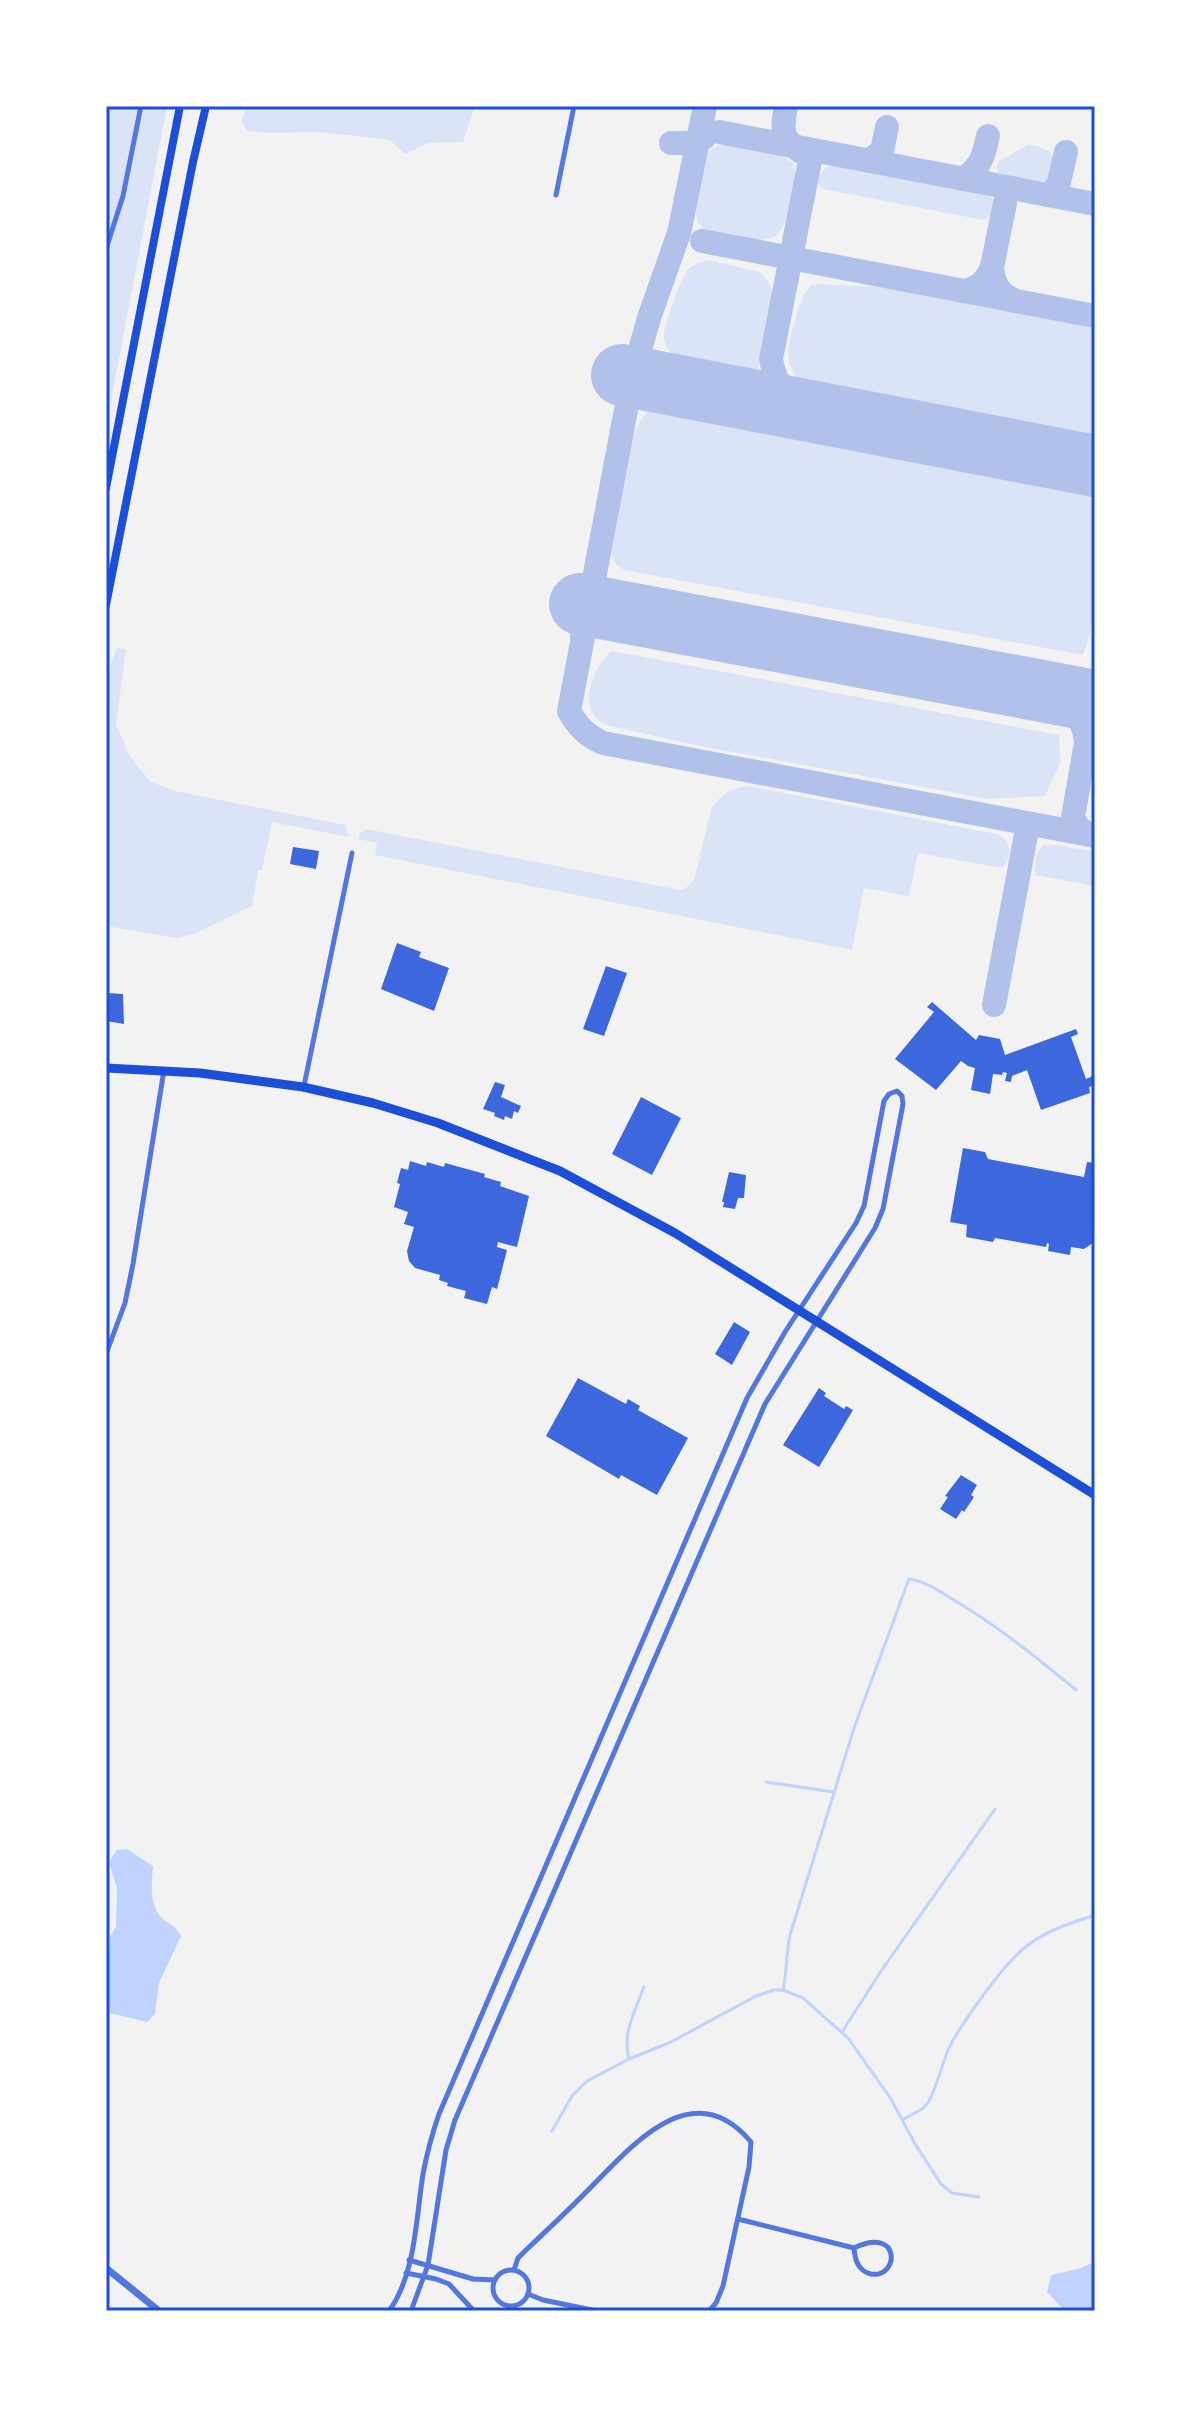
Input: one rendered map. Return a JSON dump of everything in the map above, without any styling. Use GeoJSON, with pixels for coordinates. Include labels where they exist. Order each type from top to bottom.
{"type":"FeatureCollection","features":[{"type":"Feature","properties":{"kind":"highway"},"geometry":{"type":"LineString","coordinates":[[106,1068],[164,1070],[303,1087],[373,1103],[438,1123],[560,1171],[675,1233],[1095,1495]]}},
{"type":"Feature","properties":{"kind":"main road"},"geometry":{"type":"LineString","coordinates":[[106,488],[180,106]]}},
{"type":"Feature","properties":{"kind":"main road"},"geometry":{"type":"LineString","coordinates":[[106,605],[206,106]]}},
{"type":"Feature","properties":{"kind":"street"},"geometry":{"type":"LineString","coordinates":[[106,249],[123,196],[141,106]]}},
{"type":"Feature","properties":{"kind":"street"},"geometry":{"type":"LineString","coordinates":[[556,195],[574,106]]}},
{"type":"Feature","properties":{"kind":"street"},"geometry":{"type":"LineString","coordinates":[[303,1087],[352,853]]}},
{"type":"Feature","properties":{"kind":"street"},"geometry":{"type":"LineString","coordinates":[[106,1354],[125,1303],[133,1264],[164,1070]]}},
{"type":"Feature","properties":{"kind":"street"},"geometry":{"type":"LineString","coordinates":[[389,2311],[406,2273],[428,2146],[439,2114],[743,1407],[864,1206],[884,1101],[889,1094],[897,1091],[902,1096],[903,1104],[883,1209],[875,1228],[761,1411],[455,2120],[446,2150],[428,2265],[411,2311]]}},
{"type":"Feature","properties":{"kind":"street"},"geometry":{"type":"LineString","coordinates":[[514,2270],[518,2258],[639,2139],[664,2122],[684,2115],[705,2113],[724,2117],[738,2126],[751,2142],[749,2167],[723,2286],[709,2311]]}},
{"type":"Feature","properties":{"kind":"street"},"geometry":{"type":"LineString","coordinates":[[738,2219],[854,2248],[866,2243],[883,2243],[892,2253],[891,2261],[887,2269],[872,2274],[862,2270],[855,2260],[854,2248]]}},
{"type":"Feature","properties":{"kind":"street"},"geometry":{"type":"LineString","coordinates":[[409,2260],[473,2279],[495,2280]]}},
{"type":"Feature","properties":{"kind":"street"},"geometry":{"type":"LineString","coordinates":[[106,2268],[159,2311]]}},
{"type":"Feature","properties":{"kind":"street"},"geometry":{"type":"LineString","coordinates":[[514,2270],[524,2275],[529,2284],[528,2294],[513,2308],[500,2302],[493,2287],[500,2274],[514,2270]]}},
{"type":"Feature","properties":{"kind":"street"},"geometry":{"type":"LineString","coordinates":[[406,2273],[449,2284],[474,2311]]}},
{"type":"Feature","properties":{"kind":"street"},"geometry":{"type":"LineString","coordinates":[[528,2294],[597,2311]]}},
{"type":"Feature","properties":{"kind":"shaded area"},"geometry":{"type":"Polygon","coordinates":[[[106,106],[167,106],[106,427],[106,106]]]}},
{"type":"Feature","properties":{"kind":"shaded area"},"geometry":{"type":"Polygon","coordinates":[[[247,106],[475,106],[463,142],[429,143],[405,154],[390,140],[319,132],[247,131],[241,121],[247,106]]]}},
{"type":"Feature","properties":{"kind":"shaded area"},"geometry":{"type":"Polygon","coordinates":[[[728,144],[781,155],[793,163],[795,181],[792,202],[785,223],[775,237],[756,241],[711,232],[697,222],[695,208],[706,156],[714,147],[728,144]]]}},
{"type":"Feature","properties":{"kind":"shaded area"},"geometry":{"type":"Polygon","coordinates":[[[1029,144],[1052,155],[1047,180],[1037,182],[999,173],[996,168],[998,162],[1029,144]]]}},
{"type":"Feature","properties":{"kind":"shaded area"},"geometry":{"type":"Polygon","coordinates":[[[834,165],[983,193],[992,198],[994,209],[983,220],[823,189],[817,177],[834,165]]]}},
{"type":"Feature","properties":{"kind":"shaded area"},"geometry":{"type":"Polygon","coordinates":[[[709,260],[759,272],[771,287],[773,294],[758,368],[746,376],[718,374],[680,363],[665,342],[667,322],[684,276],[694,265],[709,260]]]}},
{"type":"Feature","properties":{"kind":"shaded area"},"geometry":{"type":"Polygon","coordinates":[[[811,285],[892,288],[1095,327],[1095,443],[811,390],[795,375],[788,350],[805,293],[811,285]]]}},
{"type":"Feature","properties":{"kind":"shaded area"},"geometry":{"type":"Polygon","coordinates":[[[665,406],[1091,484],[1095,488],[1096,594],[1083,655],[624,570],[615,562],[612,551],[626,462],[643,417],[653,409],[665,406]]]}},
{"type":"Feature","properties":{"kind":"shaded area"},"geometry":{"type":"Polygon","coordinates":[[[117,648],[126,649],[116,724],[130,757],[151,782],[175,791],[345,825],[349,837],[272,822],[252,906],[194,934],[177,938],[106,926],[106,675],[117,648]]]}},
{"type":"Feature","properties":{"kind":"shaded area"},"geometry":{"type":"Polygon","coordinates":[[[612,651],[1059,735],[1060,763],[1045,796],[988,799],[690,744],[611,726],[592,713],[589,692],[597,669],[612,651]]]}},
{"type":"Feature","properties":{"kind":"shaded area"},"geometry":{"type":"Polygon","coordinates":[[[748,786],[997,834],[1008,845],[1008,858],[1002,868],[918,853],[909,896],[864,888],[852,950],[375,855],[377,843],[358,839],[366,829],[680,890],[694,880],[712,807],[727,792],[748,786]]]}},
{"type":"Feature","properties":{"kind":"shaded area"},"geometry":{"type":"Polygon","coordinates":[[[1043,845],[1095,852],[1095,886],[1035,875],[1036,855],[1043,845]]]}},
{"type":"Feature","properties":{"kind":"water"},"geometry":{"type":"Polygon","coordinates":[[[127,1849],[153,1866],[155,1906],[162,1918],[181,1936],[159,1983],[155,2014],[147,2022],[106,2012],[106,1943],[116,1927],[117,1889],[109,1862],[117,1850],[127,1849]]]}},
{"type":"Feature","properties":{"kind":"water"},"geometry":{"type":"Polygon","coordinates":[[[1095,2262],[1095,2311],[1065,2311],[1047,2292],[1051,2275],[1095,2262]]]}},
{"type":"Feature","properties":{"kind":"building"},"geometry":{"type":"Polygon","coordinates":[[[293,847],[319,851],[316,869],[290,864],[293,847]]]}},
{"type":"Feature","properties":{"kind":"building"},"geometry":{"type":"Polygon","coordinates":[[[397,943],[421,952],[419,957],[449,968],[434,1011],[381,989],[397,943]]]}},
{"type":"Feature","properties":{"kind":"building"},"geometry":{"type":"Polygon","coordinates":[[[606,966],[627,973],[604,1036],[583,1029],[606,966]]]}},
{"type":"Feature","properties":{"kind":"building"},"geometry":{"type":"Polygon","coordinates":[[[106,993],[123,994],[124,1024],[106,1021],[106,993]]]}},
{"type":"Feature","properties":{"kind":"building"},"geometry":{"type":"Polygon","coordinates":[[[932,1002],[976,1040],[979,1035],[1000,1039],[1005,1055],[1076,1029],[1078,1034],[1071,1037],[1086,1079],[1093,1076],[1095,1085],[1089,1087],[1090,1093],[1041,1110],[1027,1070],[1012,1076],[1011,1082],[1005,1081],[1007,1073],[993,1074],[990,1094],[971,1090],[975,1068],[961,1061],[936,1090],[895,1059],[934,1012],[927,1007],[932,1002]]]}},
{"type":"Feature","properties":{"kind":"building"},"geometry":{"type":"Polygon","coordinates":[[[495,1082],[505,1085],[501,1097],[521,1106],[518,1113],[514,1111],[512,1119],[505,1116],[504,1120],[483,1109],[495,1082]]]}},
{"type":"Feature","properties":{"kind":"building"},"geometry":{"type":"Polygon","coordinates":[[[641,1097],[681,1118],[652,1175],[612,1154],[641,1097]]]}},
{"type":"Feature","properties":{"kind":"building"},"geometry":{"type":"Polygon","coordinates":[[[963,1148],[985,1152],[988,1159],[1084,1177],[1087,1162],[1095,1163],[1093,1243],[1084,1249],[1071,1247],[1070,1255],[1048,1251],[1047,1243],[1046,1247],[995,1238],[993,1242],[966,1237],[967,1225],[950,1222],[963,1148]]]}},
{"type":"Feature","properties":{"kind":"building"},"geometry":{"type":"Polygon","coordinates":[[[410,1161],[426,1166],[427,1162],[444,1167],[445,1163],[485,1174],[484,1177],[501,1182],[500,1186],[529,1196],[517,1247],[498,1242],[497,1247],[507,1250],[497,1289],[492,1287],[487,1304],[464,1298],[466,1291],[447,1286],[448,1283],[439,1280],[440,1275],[415,1268],[409,1261],[407,1251],[414,1227],[404,1224],[408,1212],[394,1207],[401,1168],[408,1170],[410,1161]]]}},
{"type":"Feature","properties":{"kind":"building"},"geometry":{"type":"Polygon","coordinates":[[[729,1172],[746,1175],[744,1198],[738,1198],[735,1209],[723,1207],[722,1202],[729,1172]]]}},
{"type":"Feature","properties":{"kind":"building"},"geometry":{"type":"Polygon","coordinates":[[[734,1322],[750,1332],[732,1365],[715,1354],[734,1322]]]}},
{"type":"Feature","properties":{"kind":"building"},"geometry":{"type":"Polygon","coordinates":[[[578,1378],[626,1404],[628,1399],[640,1406],[638,1410],[688,1438],[657,1495],[621,1475],[619,1479],[546,1436],[578,1378]]]}},
{"type":"Feature","properties":{"kind":"building"},"geometry":{"type":"Polygon","coordinates":[[[819,1388],[826,1393],[824,1396],[844,1409],[846,1406],[853,1410],[819,1467],[783,1445],[819,1388]]]}},
{"type":"Feature","properties":{"kind":"building"},"geometry":{"type":"Polygon","coordinates":[[[961,1475],[977,1485],[971,1495],[974,1497],[956,1519],[940,1509],[948,1497],[945,1496],[961,1475]]]}},
{"type":"Feature","properties":{"kind":"waterway"},"geometry":{"type":"LineString","coordinates":[[783,1990],[790,1935],[854,1728],[909,1579],[935,1588],[982,1618],[1076,1690]]}},
{"type":"Feature","properties":{"kind":"waterway"},"geometry":{"type":"LineString","coordinates":[[766,1782],[834,1792]]}},
{"type":"Feature","properties":{"kind":"waterway"},"geometry":{"type":"LineString","coordinates":[[842,2032],[995,1809]]}},
{"type":"Feature","properties":{"kind":"waterway"},"geometry":{"type":"LineString","coordinates":[[902,2120],[928,2103],[954,2039],[1013,1958],[1047,1933],[1095,1915]]}},
{"type":"Feature","properties":{"kind":"waterway"},"geometry":{"type":"LineString","coordinates":[[629,2059],[628,2031],[644,1987]]}},
{"type":"Feature","properties":{"kind":"waterway"},"geometry":{"type":"LineString","coordinates":[[552,2131],[572,2096],[587,2081],[671,2042],[756,1996],[783,1990],[803,1998],[848,2038],[891,2099],[941,2184],[952,2193],[979,2197]]}},
{"type":"Feature","properties":{"kind":"taxiway"},"geometry":{"type":"LineString","coordinates":[[705,106],[679,233],[632,378],[569,711],[583,730],[603,743],[1095,836]]}},
{"type":"Feature","properties":{"kind":"taxiway"},"geometry":{"type":"LineString","coordinates":[[786,106],[784,132],[789,142],[801,152]]}},
{"type":"Feature","properties":{"kind":"taxiway"},"geometry":{"type":"LineString","coordinates":[[868,161],[882,151],[887,127]]}},
{"type":"Feature","properties":{"kind":"taxiway"},"geometry":{"type":"LineString","coordinates":[[719,132],[1095,204]]}},
{"type":"Feature","properties":{"kind":"taxiway"},"geometry":{"type":"LineString","coordinates":[[963,179],[981,160],[988,136]]}},
{"type":"Feature","properties":{"kind":"taxiway"},"geometry":{"type":"LineString","coordinates":[[671,143],[688,143],[704,138]]}},
{"type":"Feature","properties":{"kind":"taxiway"},"geometry":{"type":"LineString","coordinates":[[810,412],[783,390],[771,359],[812,150]]}},
{"type":"Feature","properties":{"kind":"taxiway"},"geometry":{"type":"LineString","coordinates":[[1047,195],[1058,186],[1066,152]]}},
{"type":"Feature","properties":{"kind":"taxiway"},"geometry":{"type":"LineString","coordinates":[[992,267],[1005,203]]}},
{"type":"Feature","properties":{"kind":"taxiway"},"geometry":{"type":"LineString","coordinates":[[702,241],[1095,316]]}},
{"type":"Feature","properties":{"kind":"taxiway"},"geometry":{"type":"LineString","coordinates":[[963,291],[981,284],[992,267],[998,288],[1015,301]]}},
{"type":"Feature","properties":{"kind":"taxiway"},"geometry":{"type":"LineString","coordinates":[[582,637],[598,619],[620,611]]}},
{"type":"Feature","properties":{"kind":"taxiway"},"geometry":{"type":"LineString","coordinates":[[1088,834],[1078,827],[1073,817],[1095,692]]}},
{"type":"Feature","properties":{"kind":"taxiway"},"geometry":{"type":"LineString","coordinates":[[1053,693],[1076,712],[1086,740]]}},
{"type":"Feature","properties":{"kind":"taxiway"},"geometry":{"type":"LineString","coordinates":[[994,1005],[1028,824]]}},
{"type":"Feature","properties":{"kind":"runway"},"geometry":{"type":"LineString","coordinates":[[622,375],[1095,466]]}},
{"type":"Feature","properties":{"kind":"runway"},"geometry":{"type":"LineString","coordinates":[[580,604],[1095,701]]}}]}
